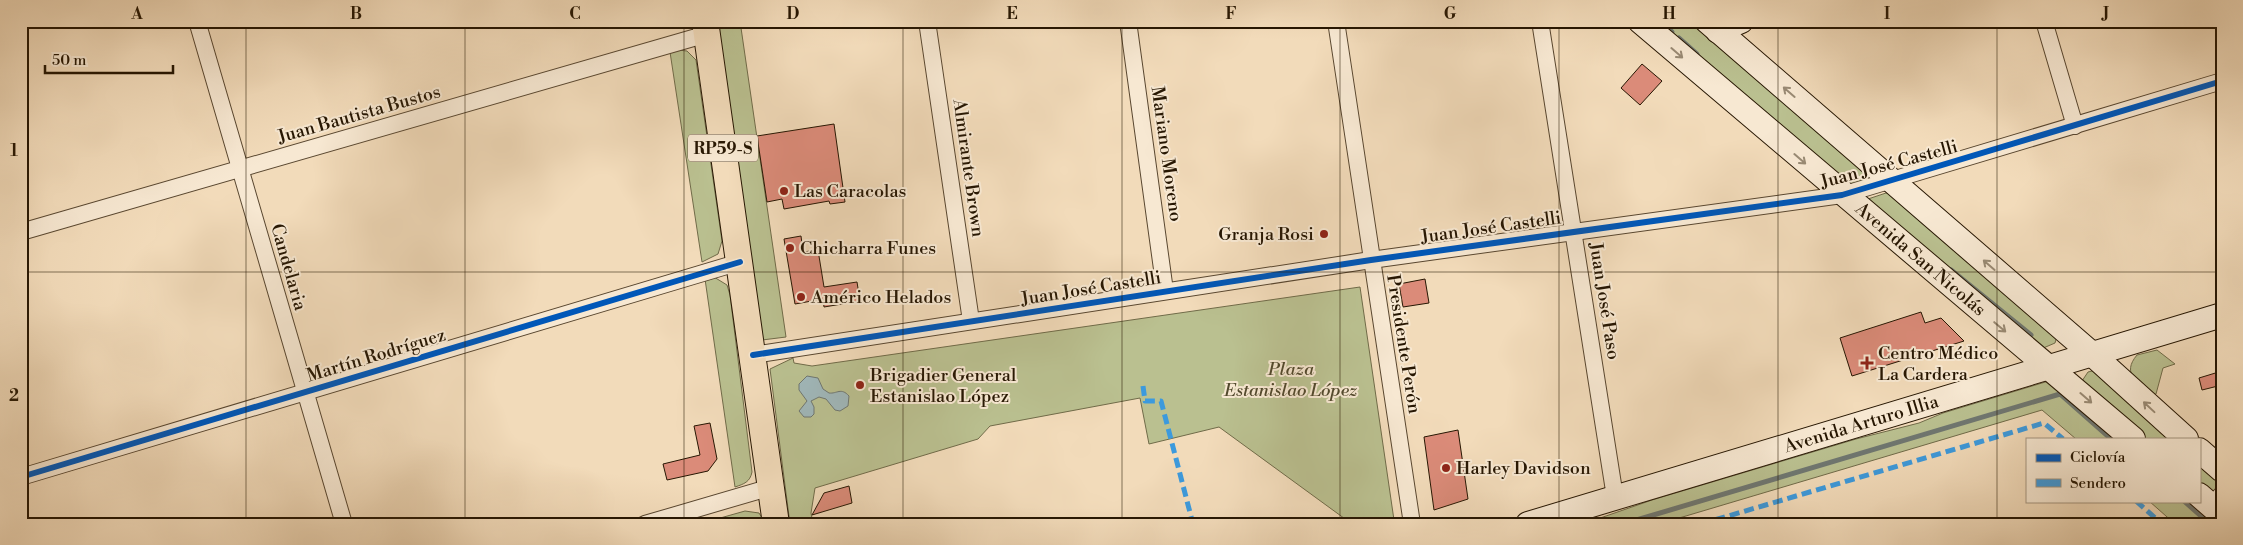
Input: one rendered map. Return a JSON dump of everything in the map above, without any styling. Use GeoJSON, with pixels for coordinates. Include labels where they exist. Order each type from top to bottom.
{"type":"FeatureCollection","features":[{"type":"Feature","properties":{"kind":"main road","name":"RP59-S"},"geometry":{"type":"LineString","coordinates":[[706,27],[776,524]]}},
{"type":"Feature","properties":{"kind":"street","name":"Candelaria"},"geometry":{"type":"LineString","coordinates":[[197,21],[344,524]]}},
{"type":"Feature","properties":{"kind":"street","name":"Almirante Brown"},"geometry":{"type":"LineString","coordinates":[[927,21],[972,321]]}},
{"type":"Feature","properties":{"kind":"street","name":"Mariano Moreno"},"geometry":{"type":"LineString","coordinates":[[1128,21],[1165,291]]}},
{"type":"Feature","properties":{"kind":"street","name":"Presidente Perón"},"geometry":{"type":"LineString","coordinates":[[1336,21],[1412,524]]}},
{"type":"Feature","properties":{"kind":"street","name":"Juan José Paso"},"geometry":{"type":"LineString","coordinates":[[1540,21],[1615,497]]}},
{"type":"Feature","properties":{"kind":"street","name":"Avenida San Nicolás"},"geometry":{"type":"LineString","coordinates":[[1640,21],[1842,195],[2049,366],[2132,438]]}},
{"type":"Feature","properties":{"kind":"street"},"geometry":{"type":"LineString","coordinates":[[1712,26],[1741,21]]}},
{"type":"Feature","properties":{"kind":"street"},"geometry":{"type":"LineString","coordinates":[[2044,21],[2075,126]]}},
{"type":"Feature","properties":{"kind":"street"},"geometry":{"type":"LineString","coordinates":[[1712,26],[2092,354],[2185,438]]}},
{"type":"Feature","properties":{"kind":"street","name":"Juan Bautista Bustos"},"geometry":{"type":"LineString","coordinates":[[21,232],[240,169],[706,27]]}},
{"type":"Feature","properties":{"kind":"street","name":"Juan José Castelli"},"geometry":{"type":"LineString","coordinates":[[753,354],[1573,230],[1842,195],[2222,80]]}},
{"type":"Feature","properties":{"kind":"street","name":"Martín Rodríguez"},"geometry":{"type":"LineString","coordinates":[[21,477],[740,262]]}},
{"type":"Feature","properties":{"kind":"street","name":"Avenida Arturo Illia"},"geometry":{"type":"LineString","coordinates":[[1528,524],[2222,315]]}},
{"type":"Feature","properties":{"kind":"street"},"geometry":{"type":"LineString","coordinates":[[2200,451],[2222,470]]}},
{"type":"Feature","properties":{"kind":"street"},"geometry":{"type":"LineString","coordinates":[[645,524],[771,486]]}},
{"type":"Feature","properties":{"kind":"green space"},"geometry":{"type":"Polygon","coordinates":[[[714,21],[740,21],[786,337],[762,340],[714,21]]]}},
{"type":"Feature","properties":{"kind":"green space"},"geometry":{"type":"Polygon","coordinates":[[[1650,21],[1698,21],[1873,177],[1851,188],[1650,21]]]}},
{"type":"Feature","properties":{"kind":"green space"},"geometry":{"type":"Polygon","coordinates":[[[678,50],[687,51],[696,60],[722,241],[718,254],[702,262],[670,52],[678,50]]]}},
{"type":"Feature","properties":{"kind":"green space"},"geometry":{"type":"Polygon","coordinates":[[[1886,193],[1895,193],[2057,336],[2055,343],[2041,349],[1865,200],[1886,193]]]}},
{"type":"Feature","properties":{"kind":"green space"},"geometry":{"type":"Polygon","coordinates":[[[714,277],[727,285],[730,295],[752,472],[746,482],[735,487],[705,279],[714,277]]]}},
{"type":"Feature","properties":{"kind":"green space","name":"Plaza Estanislao López"},"geometry":{"type":"Polygon","coordinates":[[[1360,287],[1394,520],[1382,524],[1352,524],[1219,427],[1149,444],[1140,398],[990,426],[978,439],[815,488],[811,513],[813,524],[790,524],[770,369],[793,358],[794,363],[812,366],[1360,287]]]}},
{"type":"Feature","properties":{"kind":"green space"},"geometry":{"type":"Polygon","coordinates":[[[2157,350],[2175,364],[2163,368],[2156,394],[2151,396],[2133,377],[2131,367],[2137,355],[2157,350]]]}},
{"type":"Feature","properties":{"kind":"green space"},"geometry":{"type":"Polygon","coordinates":[[[2096,370],[2178,438],[2139,438],[2082,381],[2088,372],[2096,370]]]}},
{"type":"Feature","properties":{"kind":"green space"},"geometry":{"type":"Polygon","coordinates":[[[2052,380],[2125,438],[2075,438],[2042,410],[1659,524],[1583,524],[1652,500],[1856,439],[1919,423],[1943,413],[2052,380]]]}},
{"type":"Feature","properties":{"kind":"green space"},"geometry":{"type":"Polygon","coordinates":[[[2200,457],[2222,480],[2220,486],[2210,493],[2200,489],[2200,457]]]}},
{"type":"Feature","properties":{"kind":"green space"},"geometry":{"type":"Polygon","coordinates":[[[2150,502],[2199,502],[2222,524],[2175,524],[2150,502]]]}},
{"type":"Feature","properties":{"kind":"green space"},"geometry":{"type":"Polygon","coordinates":[[[745,511],[759,513],[766,524],[699,524],[745,511]]]}},
{"type":"Feature","properties":{"kind":"water"},"geometry":{"type":"Polygon","coordinates":[[[807,376],[818,378],[823,389],[829,393],[841,391],[846,393],[849,396],[848,406],[840,411],[835,410],[826,399],[819,397],[811,401],[814,407],[814,414],[811,417],[804,417],[799,411],[807,401],[799,390],[799,384],[807,376]]]}},
{"type":"Feature","properties":{"kind":"building"},"geometry":{"type":"Polygon","coordinates":[[[1642,64],[1662,81],[1640,105],[1621,88],[1642,64]]]}},
{"type":"Feature","properties":{"kind":"building"},"geometry":{"type":"Polygon","coordinates":[[[834,124],[845,202],[830,204],[829,201],[784,209],[782,199],[767,202],[757,136],[834,124]]]}},
{"type":"Feature","properties":{"kind":"building"},"geometry":{"type":"Polygon","coordinates":[[[801,236],[803,252],[818,250],[824,287],[857,282],[860,301],[824,307],[823,299],[795,304],[784,239],[801,236]]]}},
{"type":"Feature","properties":{"kind":"building"},"geometry":{"type":"Polygon","coordinates":[[[1425,279],[1429,303],[1403,307],[1399,284],[1425,279]]]}},
{"type":"Feature","properties":{"kind":"building"},"geometry":{"type":"Polygon","coordinates":[[[1921,312],[1925,323],[1941,318],[1964,341],[1852,376],[1840,338],[1921,312]]]}},
{"type":"Feature","properties":{"kind":"building"},"geometry":{"type":"Polygon","coordinates":[[[2222,371],[2222,385],[2202,390],[2199,378],[2222,371]]]}},
{"type":"Feature","properties":{"kind":"building"},"geometry":{"type":"Polygon","coordinates":[[[710,423],[717,459],[708,471],[667,480],[663,464],[700,455],[694,426],[710,423]]]}},
{"type":"Feature","properties":{"kind":"building","name":"Harley Davidson"},"geometry":{"type":"Polygon","coordinates":[[[1458,430],[1468,499],[1434,510],[1424,437],[1458,430]]]}},
{"type":"Feature","properties":{"kind":"building"},"geometry":{"type":"Polygon","coordinates":[[[849,486],[852,503],[812,515],[824,493],[849,486]]]}},
{"type":"Feature","properties":{"kind":"waterway"},"geometry":{"type":"LineString","coordinates":[[1659,21],[1672,32]]}},
{"type":"Feature","properties":{"kind":"waterway"},"geometry":{"type":"LineString","coordinates":[[1679,38],[1697,54]]}},
{"type":"Feature","properties":{"kind":"waterway"},"geometry":{"type":"LineString","coordinates":[[1951,270],[2031,335]]}},
{"type":"Feature","properties":{"kind":"waterway"},"geometry":{"type":"LineString","coordinates":[[1623,524],[2060,394],[2110,438]]}},
{"type":"Feature","properties":{"kind":"waterway"},"geometry":{"type":"LineString","coordinates":[[2185,502],[2210,524]]}},
{"type":"Feature","properties":{"kind":"marked path"},"geometry":{"type":"LineString","coordinates":[[1143,386],[1145,401],[1161,401],[1193,524]]}},
{"type":"Feature","properties":{"kind":"marked path"},"geometry":{"type":"LineString","coordinates":[[1701,524],[2044,423],[2062,438]]}},
{"type":"Feature","properties":{"kind":"marked path"},"geometry":{"type":"LineString","coordinates":[[2137,502],[2162,524]]}},
{"type":"Feature","properties":{"kind":"cycle path"},"geometry":{"type":"LineString","coordinates":[[753,355],[1371,260],[1842,195],[2222,81]]}},
{"type":"Feature","properties":{"kind":"cycle path"},"geometry":{"type":"LineString","coordinates":[[21,477],[740,262]]}},
{"type":"Feature","properties":{"kind":"place","name":"Las Caracolas"},"geometry":{"type":"Point","coordinates":[784,191]}},
{"type":"Feature","properties":{"kind":"place","name":"Granja Rosi"},"geometry":{"type":"Point","coordinates":[1324,234]}},
{"type":"Feature","properties":{"kind":"place","name":"Chicharra Funes"},"geometry":{"type":"Point","coordinates":[790,248]}},
{"type":"Feature","properties":{"kind":"place","name":"Américo Helados"},"geometry":{"type":"Point","coordinates":[801,297]}},
{"type":"Feature","properties":{"kind":"place","name":"Centro Médico La Cardera"},"geometry":{"type":"Point","coordinates":[1867,363]}},
{"type":"Feature","properties":{"kind":"place","name":"Brigadier General Estanislao López"},"geometry":{"type":"Point","coordinates":[860,385]}},
{"type":"Feature","properties":{"kind":"place","name":"Harley Davidson"},"geometry":{"type":"Point","coordinates":[1446,468]}}]}
